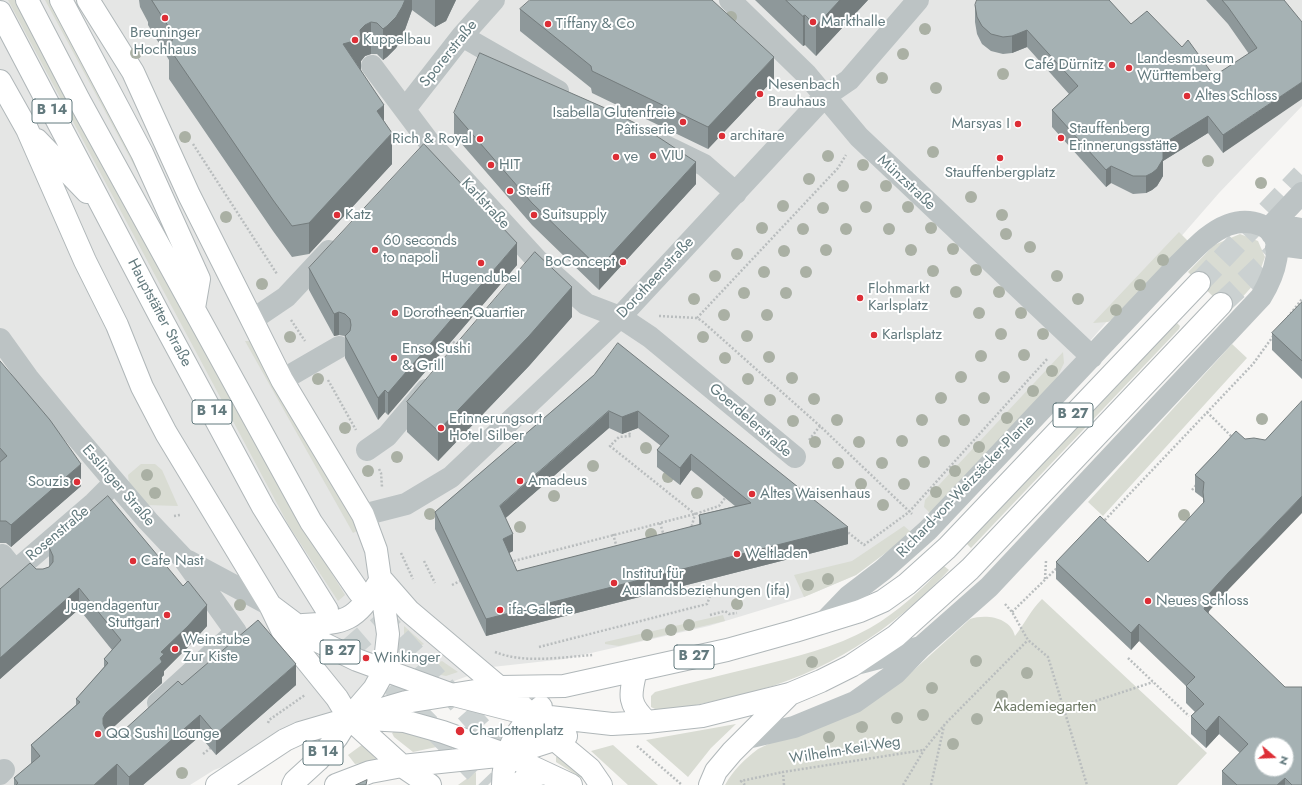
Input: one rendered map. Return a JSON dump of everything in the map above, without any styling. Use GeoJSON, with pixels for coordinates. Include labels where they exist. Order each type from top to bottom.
{"type":"FeatureCollection","features":[{"type":"Feature","properties":{"kind":"main road","name":"B 14"},"geometry":{"type":"LineString","coordinates":[[27,0],[311,522],[359,592]]}},
{"type":"Feature","properties":{"kind":"main road"},"geometry":{"type":"LineString","coordinates":[[61,0],[142,153],[199,279],[194,308]]}},
{"type":"Feature","properties":{"kind":"main road","name":"B 14"},"geometry":{"type":"LineString","coordinates":[[88,0],[133,72],[189,195],[282,380],[363,515],[376,550],[388,634],[384,671],[374,689],[349,718],[337,737],[318,760],[295,781],[293,785]]}},
{"type":"Feature","properties":{"kind":"main road","name":"Hauptstätter Straße"},"geometry":{"type":"LineString","coordinates":[[0,12],[263,507],[327,610]]}},
{"type":"Feature","properties":{"kind":"main road","name":"B 14"},"geometry":{"type":"LineString","coordinates":[[0,81],[27,129],[156,413],[212,511],[270,605],[282,630],[336,698],[349,718],[402,766],[430,785]]}},
{"type":"Feature","properties":{"kind":"main road","name":"B 14"},"geometry":{"type":"LineString","coordinates":[[27,129],[104,210]]}},
{"type":"Feature","properties":{"kind":"main road","name":"Richard-von-Weizsäcker-Planie"},"geometry":{"type":"LineString","coordinates":[[500,687],[564,686],[727,650],[823,623],[860,611],[883,601],[907,584],[936,558],[1199,283]]}},
{"type":"Feature","properties":{"kind":"main road","name":"B 27"},"geometry":{"type":"LineString","coordinates":[[270,605],[318,641],[357,660],[450,694],[532,715],[612,724],[647,722],[702,716],[790,694],[851,666],[896,636],[970,568],[1221,304]]}},
{"type":"Feature","properties":{"kind":"main road"},"geometry":{"type":"LineString","coordinates":[[300,626],[334,624],[352,616],[366,603],[381,579],[409,611],[532,715],[554,739],[590,769],[601,785]]}},
{"type":"Feature","properties":{"kind":"main road"},"geometry":{"type":"LineString","coordinates":[[636,670],[631,693],[632,704],[647,722]]}},
{"type":"Feature","properties":{"kind":"main road"},"geometry":{"type":"LineString","coordinates":[[503,785],[503,769],[518,730],[564,686]]}},
{"type":"Feature","properties":{"kind":"main road","name":"B 27"},"geometry":{"type":"LineString","coordinates":[[217,785],[285,740],[300,733],[406,702],[500,687]]}},
{"type":"Feature","properties":{"kind":"main road","name":"B 27"},"geometry":{"type":"LineString","coordinates":[[710,785],[716,771],[732,752],[790,694]]}},
{"type":"Feature","properties":{"kind":"main road","name":"B 27"},"geometry":{"type":"LineString","coordinates":[[349,718],[404,721],[444,732],[508,755],[571,785]]}},
{"type":"Feature","properties":{"kind":"main road","name":"B 27"},"geometry":{"type":"LineString","coordinates":[[336,785],[370,772],[402,766],[508,755],[554,739],[612,724]]}},
{"type":"Feature","properties":{"kind":"main road"},"geometry":{"type":"LineString","coordinates":[[518,785],[523,780],[534,775],[545,773]]}},
{"type":"Feature","properties":{"kind":"street","name":"Sporerstraße"},"geometry":{"type":"LineString","coordinates":[[405,110],[462,36],[494,0]]}},
{"type":"Feature","properties":{"kind":"street","name":"Münzstraße"},"geometry":{"type":"LineString","coordinates":[[730,0],[807,75],[858,137],[1092,357]]}},
{"type":"Feature","properties":{"kind":"street","name":"Dorotheenstraße"},"geometry":{"type":"LineString","coordinates":[[363,515],[384,511],[406,504],[451,477],[620,317],[824,97],[849,80],[918,0]]}},
{"type":"Feature","properties":{"kind":"street"},"geometry":{"type":"LineString","coordinates":[[462,36],[578,103]]}},
{"type":"Feature","properties":{"kind":"street","name":"Karlstraße"},"geometry":{"type":"LineString","coordinates":[[372,66],[429,142],[538,260],[586,304],[620,317]]}},
{"type":"Feature","properties":{"kind":"street"},"geometry":{"type":"LineString","coordinates":[[648,137],[704,165],[736,193]]}},
{"type":"Feature","properties":{"kind":"street"},"geometry":{"type":"LineString","coordinates":[[414,160],[429,142]]}},
{"type":"Feature","properties":{"kind":"street"},"geometry":{"type":"LineString","coordinates":[[747,738],[794,727],[855,702],[896,673],[921,647],[989,587],[1261,297],[1273,274],[1276,261],[1272,236],[1302,193]]}},
{"type":"Feature","properties":{"kind":"street","name":"Richard-von-Weizsäcker-Planie"},"geometry":{"type":"LineString","coordinates":[[823,623],[849,596],[883,570],[928,530],[1176,267],[1210,235],[1229,225],[1251,221],[1287,246],[1302,248]]}},
{"type":"Feature","properties":{"kind":"street"},"geometry":{"type":"LineString","coordinates":[[1272,236],[1295,228],[1302,228]]}},
{"type":"Feature","properties":{"kind":"street"},"geometry":{"type":"LineString","coordinates":[[252,320],[286,297],[340,239]]}},
{"type":"Feature","properties":{"kind":"street"},"geometry":{"type":"LineString","coordinates":[[522,278],[538,260]]}},
{"type":"Feature","properties":{"kind":"street","name":"Goerdelerstraße"},"geometry":{"type":"LineString","coordinates":[[620,317],[650,337],[795,457]]}},
{"type":"Feature","properties":{"kind":"street","name":"Esslinger Straße"},"geometry":{"type":"LineString","coordinates":[[0,339],[28,378],[114,482],[148,522],[183,558],[236,632],[143,717]]}},
{"type":"Feature","properties":{"kind":"street"},"geometry":{"type":"LineString","coordinates":[[367,450],[387,436],[455,343]]}},
{"type":"Feature","properties":{"kind":"street"},"geometry":{"type":"LineString","coordinates":[[282,380],[339,347]]}},
{"type":"Feature","properties":{"kind":"street","name":"Rosenstraße"},"geometry":{"type":"LineString","coordinates":[[11,567],[94,503],[114,482]]}},
{"type":"Feature","properties":{"kind":"street"},"geometry":{"type":"LineString","coordinates":[[183,558],[270,605]]}},
{"type":"Feature","properties":{"kind":"street"},"geometry":{"type":"LineString","coordinates":[[11,567],[41,578]]}},
{"type":"Feature","properties":{"kind":"street"},"geometry":{"type":"LineString","coordinates":[[851,666],[921,647]]}},
{"type":"Feature","properties":{"kind":"path"},"geometry":{"type":"LineString","coordinates":[[189,138],[278,275]]}},
{"type":"Feature","properties":{"kind":"path"},"geometry":{"type":"LineString","coordinates":[[697,318],[838,168],[849,152]]}},
{"type":"Feature","properties":{"kind":"path"},"geometry":{"type":"LineString","coordinates":[[286,297],[288,315],[317,361],[381,473],[384,511]]}},
{"type":"Feature","properties":{"kind":"path"},"geometry":{"type":"LineString","coordinates":[[1284,322],[1302,299]]}},
{"type":"Feature","properties":{"kind":"path"},"geometry":{"type":"LineString","coordinates":[[655,316],[697,318],[820,426],[909,512]]}},
{"type":"Feature","properties":{"kind":"path"},"geometry":{"type":"LineString","coordinates":[[1096,528],[1253,364],[1275,334]]}},
{"type":"Feature","properties":{"kind":"path"},"geometry":{"type":"LineString","coordinates":[[843,528],[864,545],[909,512],[1048,358]]}},
{"type":"Feature","properties":{"kind":"path"},"geometry":{"type":"LineString","coordinates":[[1207,412],[1237,442]]}},
{"type":"Feature","properties":{"kind":"path"},"geometry":{"type":"LineString","coordinates":[[629,433],[631,436],[619,437],[610,446],[695,514]]}},
{"type":"Feature","properties":{"kind":"path"},"geometry":{"type":"LineString","coordinates":[[1192,490],[1201,480]]}},
{"type":"Feature","properties":{"kind":"path"},"geometry":{"type":"LineString","coordinates":[[506,563],[613,534],[695,514],[719,506],[725,498]]}},
{"type":"Feature","properties":{"kind":"path"},"geometry":{"type":"LineString","coordinates":[[690,532],[695,514]]}},
{"type":"Feature","properties":{"kind":"path"},"geometry":{"type":"LineString","coordinates":[[660,523],[665,541]]}},
{"type":"Feature","properties":{"kind":"path"},"geometry":{"type":"LineString","coordinates":[[613,534],[618,553]]}},
{"type":"Feature","properties":{"kind":"path"},"geometry":{"type":"LineString","coordinates":[[401,552],[416,584]]}},
{"type":"Feature","properties":{"kind":"path"},"geometry":{"type":"LineString","coordinates":[[424,561],[435,583]]}},
{"type":"Feature","properties":{"kind":"path"},"geometry":{"type":"LineString","coordinates":[[1060,564],[1012,612],[1028,640],[1048,657],[1087,785]]}},
{"type":"Feature","properties":{"kind":"path"},"geometry":{"type":"LineString","coordinates":[[452,585],[460,581]]}},
{"type":"Feature","properties":{"kind":"path"},"geometry":{"type":"LineString","coordinates":[[538,647],[707,604],[713,589]]}},
{"type":"Feature","properties":{"kind":"path"},"geometry":{"type":"LineString","coordinates":[[710,615],[725,612],[729,614],[737,613]]}},
{"type":"Feature","properties":{"kind":"path"},"geometry":{"type":"LineString","coordinates":[[903,785],[924,750],[945,724],[1028,640]]}},
{"type":"Feature","properties":{"kind":"path"},"geometry":{"type":"LineString","coordinates":[[498,653],[513,657],[534,659]]}},
{"type":"Feature","properties":{"kind":"path"},"geometry":{"type":"LineString","coordinates":[[1128,658],[1189,716]]}},
{"type":"Feature","properties":{"kind":"path"},"geometry":{"type":"LineString","coordinates":[[1064,711],[1153,682]]}},
{"type":"Feature","properties":{"kind":"path"},"geometry":{"type":"LineString","coordinates":[[269,720],[308,694]]}},
{"type":"Feature","properties":{"kind":"path"},"geometry":{"type":"LineString","coordinates":[[931,785],[945,724]]}},
{"type":"Feature","properties":{"kind":"path"},"geometry":{"type":"LineString","coordinates":[[203,754],[215,744]]}},
{"type":"Feature","properties":{"kind":"path","name":"Wilhelm-Keil-Weg"},"geometry":{"type":"LineString","coordinates":[[784,785],[783,772],[924,750]]}},
{"type":"Feature","properties":{"kind":"path"},"geometry":{"type":"LineString","coordinates":[[746,785],[741,780],[783,772]]}},
{"type":"Feature","properties":{"kind":"shaded area"},"geometry":{"type":"Polygon","coordinates":[[[0,0],[1302,0],[1302,106],[1219,193],[1056,380],[912,533],[856,575],[804,597],[709,626],[565,659],[492,667],[214,770],[190,785],[0,785],[0,0]]]}},
{"type":"Feature","properties":{"kind":"green space"},"geometry":{"type":"Polygon","coordinates":[[[8,0],[17,0],[299,520],[345,595],[338,601],[289,526],[8,0]]]}},
{"type":"Feature","properties":{"kind":"green space"},"geometry":{"type":"Polygon","coordinates":[[[45,0],[53,0],[137,154],[149,193],[45,0]]]}},
{"type":"Feature","properties":{"kind":"green space"},"geometry":{"type":"Polygon","coordinates":[[[1179,232],[1189,242],[1119,316],[1108,322],[1093,323],[1179,232]]]}},
{"type":"Feature","properties":{"kind":"green space"},"geometry":{"type":"Polygon","coordinates":[[[1240,234],[1258,241],[1265,257],[1256,282],[1229,312],[1188,272],[1214,245],[1240,234]]]}},
{"type":"Feature","properties":{"kind":"green space"},"geometry":{"type":"Polygon","coordinates":[[[1177,323],[1180,326],[1179,329],[971,548],[966,543],[1174,324],[1177,323]]]}},
{"type":"Feature","properties":{"kind":"green space"},"geometry":{"type":"Polygon","coordinates":[[[245,341],[251,341],[300,421],[359,530],[353,533],[245,341]]]}},
{"type":"Feature","properties":{"kind":"green space"},"geometry":{"type":"Polygon","coordinates":[[[1232,344],[1247,358],[1103,516],[1088,502],[1232,344]]]}},
{"type":"Feature","properties":{"kind":"green space"},"geometry":{"type":"Polygon","coordinates":[[[1063,352],[1064,363],[1056,380],[930,513],[924,507],[925,500],[1063,352]]]}},
{"type":"Feature","properties":{"kind":"green space"},"geometry":{"type":"Polygon","coordinates":[[[141,464],[155,464],[162,470],[178,506],[146,505],[130,492],[128,475],[141,464]]]}},
{"type":"Feature","properties":{"kind":"green space"},"geometry":{"type":"Polygon","coordinates":[[[904,526],[912,533],[856,575],[804,597],[794,575],[852,561],[904,526]]]}},
{"type":"Feature","properties":{"kind":"green space"},"geometry":{"type":"Polygon","coordinates":[[[944,566],[949,570],[905,612],[856,647],[830,662],[774,686],[744,694],[661,712],[651,707],[651,696],[655,692],[799,656],[856,635],[880,622],[900,607],[918,592],[944,566]]]}},
{"type":"Feature","properties":{"kind":"green space","name":"Akademiegarten"},"geometry":{"type":"Polygon","coordinates":[[[1042,599],[1207,753],[1177,785],[725,785],[740,765],[758,749],[904,679],[970,619],[983,617],[997,618],[1008,625],[1015,636],[1042,599]]]}},
{"type":"Feature","properties":{"kind":"green space"},"geometry":{"type":"Polygon","coordinates":[[[723,615],[725,621],[619,646],[605,644],[605,642],[723,615]]]}},
{"type":"Feature","properties":{"kind":"green space"},"geometry":{"type":"Polygon","coordinates":[[[404,626],[424,644],[404,653],[404,626]]]}},
{"type":"Feature","properties":{"kind":"green space"},"geometry":{"type":"Polygon","coordinates":[[[442,661],[458,672],[446,676],[417,670],[442,661]]]}},
{"type":"Feature","properties":{"kind":"green space"},"geometry":{"type":"Polygon","coordinates":[[[736,724],[711,748],[688,777],[646,740],[736,724]]]}},
{"type":"Feature","properties":{"kind":"green space"},"geometry":{"type":"Polygon","coordinates":[[[395,730],[446,743],[446,745],[413,752],[394,737],[392,733],[395,730]]]}},
{"type":"Feature","properties":{"kind":"green space"},"geometry":{"type":"Polygon","coordinates":[[[363,744],[378,761],[355,764],[348,755],[363,744]]]}},
{"type":"Feature","properties":{"kind":"green space"},"geometry":{"type":"Polygon","coordinates":[[[613,745],[658,785],[628,785],[591,751],[613,745]]]}},
{"type":"Feature","properties":{"kind":"green space"},"geometry":{"type":"Polygon","coordinates":[[[564,756],[586,781],[556,762],[556,757],[564,756]]]}},
{"type":"Feature","properties":{"kind":"green space"},"geometry":{"type":"Polygon","coordinates":[[[476,772],[476,785],[458,785],[476,772]]]}},
{"type":"Feature","properties":{"kind":"building"},"geometry":{"type":"Polygon","coordinates":[[[152,0],[405,0],[396,17],[383,29],[377,23],[371,22],[360,30],[361,39],[343,44],[384,105],[377,111],[392,133],[309,223],[292,226],[169,48],[174,36],[152,0]]]}},
{"type":"Feature","properties":{"kind":"building"},"geometry":{"type":"Polygon","coordinates":[[[530,0],[712,0],[774,57],[708,127],[592,71],[591,66],[520,9],[530,0]]]}},
{"type":"Feature","properties":{"kind":"building"},"geometry":{"type":"Polygon","coordinates":[[[786,0],[840,0],[816,26],[786,0]]]}},
{"type":"Feature","properties":{"kind":"building","name":"Altes Schloss"},"geometry":{"type":"Polygon","coordinates":[[[977,0],[1109,0],[1131,24],[1147,11],[1182,47],[1188,40],[1214,76],[1257,48],[1222,0],[1284,0],[1302,22],[1302,82],[1223,135],[1208,116],[1163,144],[1163,159],[1157,169],[1146,176],[1133,176],[1111,166],[1106,170],[1052,110],[1078,86],[1027,30],[1012,36],[1003,37],[991,34],[982,26],[977,17],[975,5],[977,0]]]}},
{"type":"Feature","properties":{"kind":"building"},"geometry":{"type":"Polygon","coordinates":[[[480,53],[605,108],[643,127],[696,162],[599,268],[532,203],[454,113],[480,53]]]}},
{"type":"Feature","properties":{"kind":"building","name":"Dorotheen-Quartier"},"geometry":{"type":"Polygon","coordinates":[[[424,144],[517,243],[388,393],[385,390],[378,398],[345,336],[350,331],[350,319],[345,314],[339,312],[334,314],[309,268],[424,144]]]}},
{"type":"Feature","properties":{"kind":"building"},"geometry":{"type":"Polygon","coordinates":[[[535,252],[572,287],[529,336],[438,431],[407,402],[535,252]]]}},
{"type":"Feature","properties":{"kind":"building"},"geometry":{"type":"Polygon","coordinates":[[[1302,302],[1302,361],[1272,333],[1302,302]]]}},
{"type":"Feature","properties":{"kind":"building","name":"Altes Waisenhaus"},"geometry":{"type":"Polygon","coordinates":[[[618,343],[848,527],[486,619],[435,512],[594,375],[618,343]],[[609,411],[500,506],[513,534],[503,539],[517,571],[701,524],[699,515],[751,503],[691,454],[680,468],[657,450],[669,436],[638,411],[622,417],[609,411]]]}},
{"type":"Feature","properties":{"kind":"building"},"geometry":{"type":"Polygon","coordinates":[[[0,361],[50,420],[81,464],[11,525],[6,521],[0,521],[0,462],[7,456],[0,448],[0,361]]]}},
{"type":"Feature","properties":{"kind":"building","name":"Neues Schloss"},"geometry":{"type":"Polygon","coordinates":[[[1302,401],[1302,496],[1209,594],[1204,609],[1285,687],[1302,687],[1302,785],[1292,785],[1285,778],[1277,785],[1237,785],[1222,771],[1248,744],[1219,716],[1206,731],[1191,716],[1204,704],[1186,686],[1195,677],[1139,624],[1131,633],[1056,562],[1100,516],[1148,562],[1204,502],[1204,482],[1195,475],[1236,431],[1245,439],[1254,438],[1265,440],[1302,401]]]}},
{"type":"Feature","properties":{"kind":"building"},"geometry":{"type":"Polygon","coordinates":[[[108,496],[183,586],[188,581],[207,605],[161,652],[164,654],[160,658],[162,662],[106,713],[103,718],[103,724],[106,731],[111,734],[117,734],[123,731],[178,681],[182,685],[258,620],[296,664],[216,734],[200,715],[129,777],[117,764],[94,785],[16,785],[18,783],[14,778],[40,756],[31,745],[80,702],[76,699],[108,663],[104,659],[121,640],[79,588],[0,658],[0,589],[30,563],[36,569],[49,567],[53,562],[53,556],[49,547],[108,496]]]}},
{"type":"Feature","properties":{"kind":"building"},"geometry":{"type":"Polygon","coordinates":[[[367,780],[366,785],[356,785],[367,780]]]}},
{"type":"Feature","properties":{"kind":"tunnel"},"geometry":{"type":"LineString","coordinates":[[1199,283],[1302,175]]}},
{"type":"Feature","properties":{"kind":"tunnel"},"geometry":{"type":"LineString","coordinates":[[1221,304],[1286,243]]}},
{"type":"Feature","properties":{"kind":"tunnel"},"geometry":{"type":"LineString","coordinates":[[327,610],[411,706],[488,785]]}},
{"type":"Feature","properties":{"kind":"tunnel"},"geometry":{"type":"LineString","coordinates":[[378,613],[509,759]]}},
{"type":"Feature","properties":{"kind":"place","name":"Breuninger Hochhaus"},"geometry":{"type":"Point","coordinates":[165,18]}},
{"type":"Feature","properties":{"kind":"place","name":"Markthalle"},"geometry":{"type":"Point","coordinates":[813,22]}},
{"type":"Feature","properties":{"kind":"place","name":"Tiffany & Co"},"geometry":{"type":"Point","coordinates":[548,24]}},
{"type":"Feature","properties":{"kind":"place","name":"Kuppelbau"},"geometry":{"type":"Point","coordinates":[355,40]}},
{"type":"Feature","properties":{"kind":"place","name":"Café Dürnitz"},"geometry":{"type":"Point","coordinates":[1112,65]}},
{"type":"Feature","properties":{"kind":"place","name":"Landesmuseum Württemberg"},"geometry":{"type":"Point","coordinates":[1129,68]}},
{"type":"Feature","properties":{"kind":"place","name":"Nesenbach Brauhaus"},"geometry":{"type":"Point","coordinates":[760,94]}},
{"type":"Feature","properties":{"kind":"place","name":"Altes Schloss"},"geometry":{"type":"Point","coordinates":[1187,96]}},
{"type":"Feature","properties":{"kind":"place","name":"Isabella Glutenfreie Pâtisserie"},"geometry":{"type":"Point","coordinates":[683,122]}},
{"type":"Feature","properties":{"kind":"place","name":"Marsyas I"},"geometry":{"type":"Point","coordinates":[1018,124]}},
{"type":"Feature","properties":{"kind":"place","name":"architare"},"geometry":{"type":"Point","coordinates":[722,136]}},
{"type":"Feature","properties":{"kind":"place","name":"Stauffenberg Erinnerungsstätte"},"geometry":{"type":"Point","coordinates":[1061,138]}},
{"type":"Feature","properties":{"kind":"place","name":"Rich & Royal"},"geometry":{"type":"Point","coordinates":[480,139]}},
{"type":"Feature","properties":{"kind":"place","name":"VIU"},"geometry":{"type":"Point","coordinates":[653,156]}},
{"type":"Feature","properties":{"kind":"place","name":"ve"},"geometry":{"type":"Point","coordinates":[616,157]}},
{"type":"Feature","properties":{"kind":"place","name":"Stauffenbergplatz"},"geometry":{"type":"Point","coordinates":[1000,158]}},
{"type":"Feature","properties":{"kind":"place","name":"HIT"},"geometry":{"type":"Point","coordinates":[491,165]}},
{"type":"Feature","properties":{"kind":"place","name":"Steiff"},"geometry":{"type":"Point","coordinates":[510,191]}},
{"type":"Feature","properties":{"kind":"place","name":"Katz"},"geometry":{"type":"Point","coordinates":[337,215]}},
{"type":"Feature","properties":{"kind":"place","name":"Suitsupply"},"geometry":{"type":"Point","coordinates":[534,215]}},
{"type":"Feature","properties":{"kind":"place","name":"60 seconds to napoli"},"geometry":{"type":"Point","coordinates":[375,250]}},
{"type":"Feature","properties":{"kind":"place","name":"BoConcept"},"geometry":{"type":"Point","coordinates":[623,262]}},
{"type":"Feature","properties":{"kind":"place","name":"Hugendubel"},"geometry":{"type":"Point","coordinates":[481,263]}},
{"type":"Feature","properties":{"kind":"place","name":"Flohmarkt Karlsplatz"},"geometry":{"type":"Point","coordinates":[860,298]}},
{"type":"Feature","properties":{"kind":"place","name":"Dorotheen-Quartier"},"geometry":{"type":"Point","coordinates":[395,313]}},
{"type":"Feature","properties":{"kind":"place","name":"Karlsplatz"},"geometry":{"type":"Point","coordinates":[874,335]}},
{"type":"Feature","properties":{"kind":"place","name":"Enso Sushi & Grill"},"geometry":{"type":"Point","coordinates":[394,358]}},
{"type":"Feature","properties":{"kind":"place","name":"Erinnerungsort Hotel Silber"},"geometry":{"type":"Point","coordinates":[441,428]}},
{"type":"Feature","properties":{"kind":"place","name":"Amadeus"},"geometry":{"type":"Point","coordinates":[520,481]}},
{"type":"Feature","properties":{"kind":"place","name":"Souzis"},"geometry":{"type":"Point","coordinates":[77,482]}},
{"type":"Feature","properties":{"kind":"place","name":"Altes Waisenhaus"},"geometry":{"type":"Point","coordinates":[752,494]}},
{"type":"Feature","properties":{"kind":"place","name":"Weltladen"},"geometry":{"type":"Point","coordinates":[737,554]}},
{"type":"Feature","properties":{"kind":"place","name":"Cafe Nast"},"geometry":{"type":"Point","coordinates":[133,561]}},
{"type":"Feature","properties":{"kind":"place","name":"Institut für Auslandsbeziehungen (ifa)"},"geometry":{"type":"Point","coordinates":[614,583]}},
{"type":"Feature","properties":{"kind":"place","name":"Neues Schloss"},"geometry":{"type":"Point","coordinates":[1148,601]}},
{"type":"Feature","properties":{"kind":"place","name":"ifa-Galerie"},"geometry":{"type":"Point","coordinates":[500,610]}},
{"type":"Feature","properties":{"kind":"place","name":"Jugendagentur Stuttgart"},"geometry":{"type":"Point","coordinates":[167,615]}},
{"type":"Feature","properties":{"kind":"place","name":"Weinstube Zur Kiste"},"geometry":{"type":"Point","coordinates":[175,649]}},
{"type":"Feature","properties":{"kind":"place","name":"Winkinger"},"geometry":{"type":"Point","coordinates":[366,658]}},
{"type":"Feature","properties":{"kind":"place","name":"Charlottenplatz"},"geometry":{"type":"Point","coordinates":[460,731]}},
{"type":"Feature","properties":{"kind":"place","name":"QQ Sushi Lounge"},"geometry":{"type":"Point","coordinates":[98,734]}}]}
